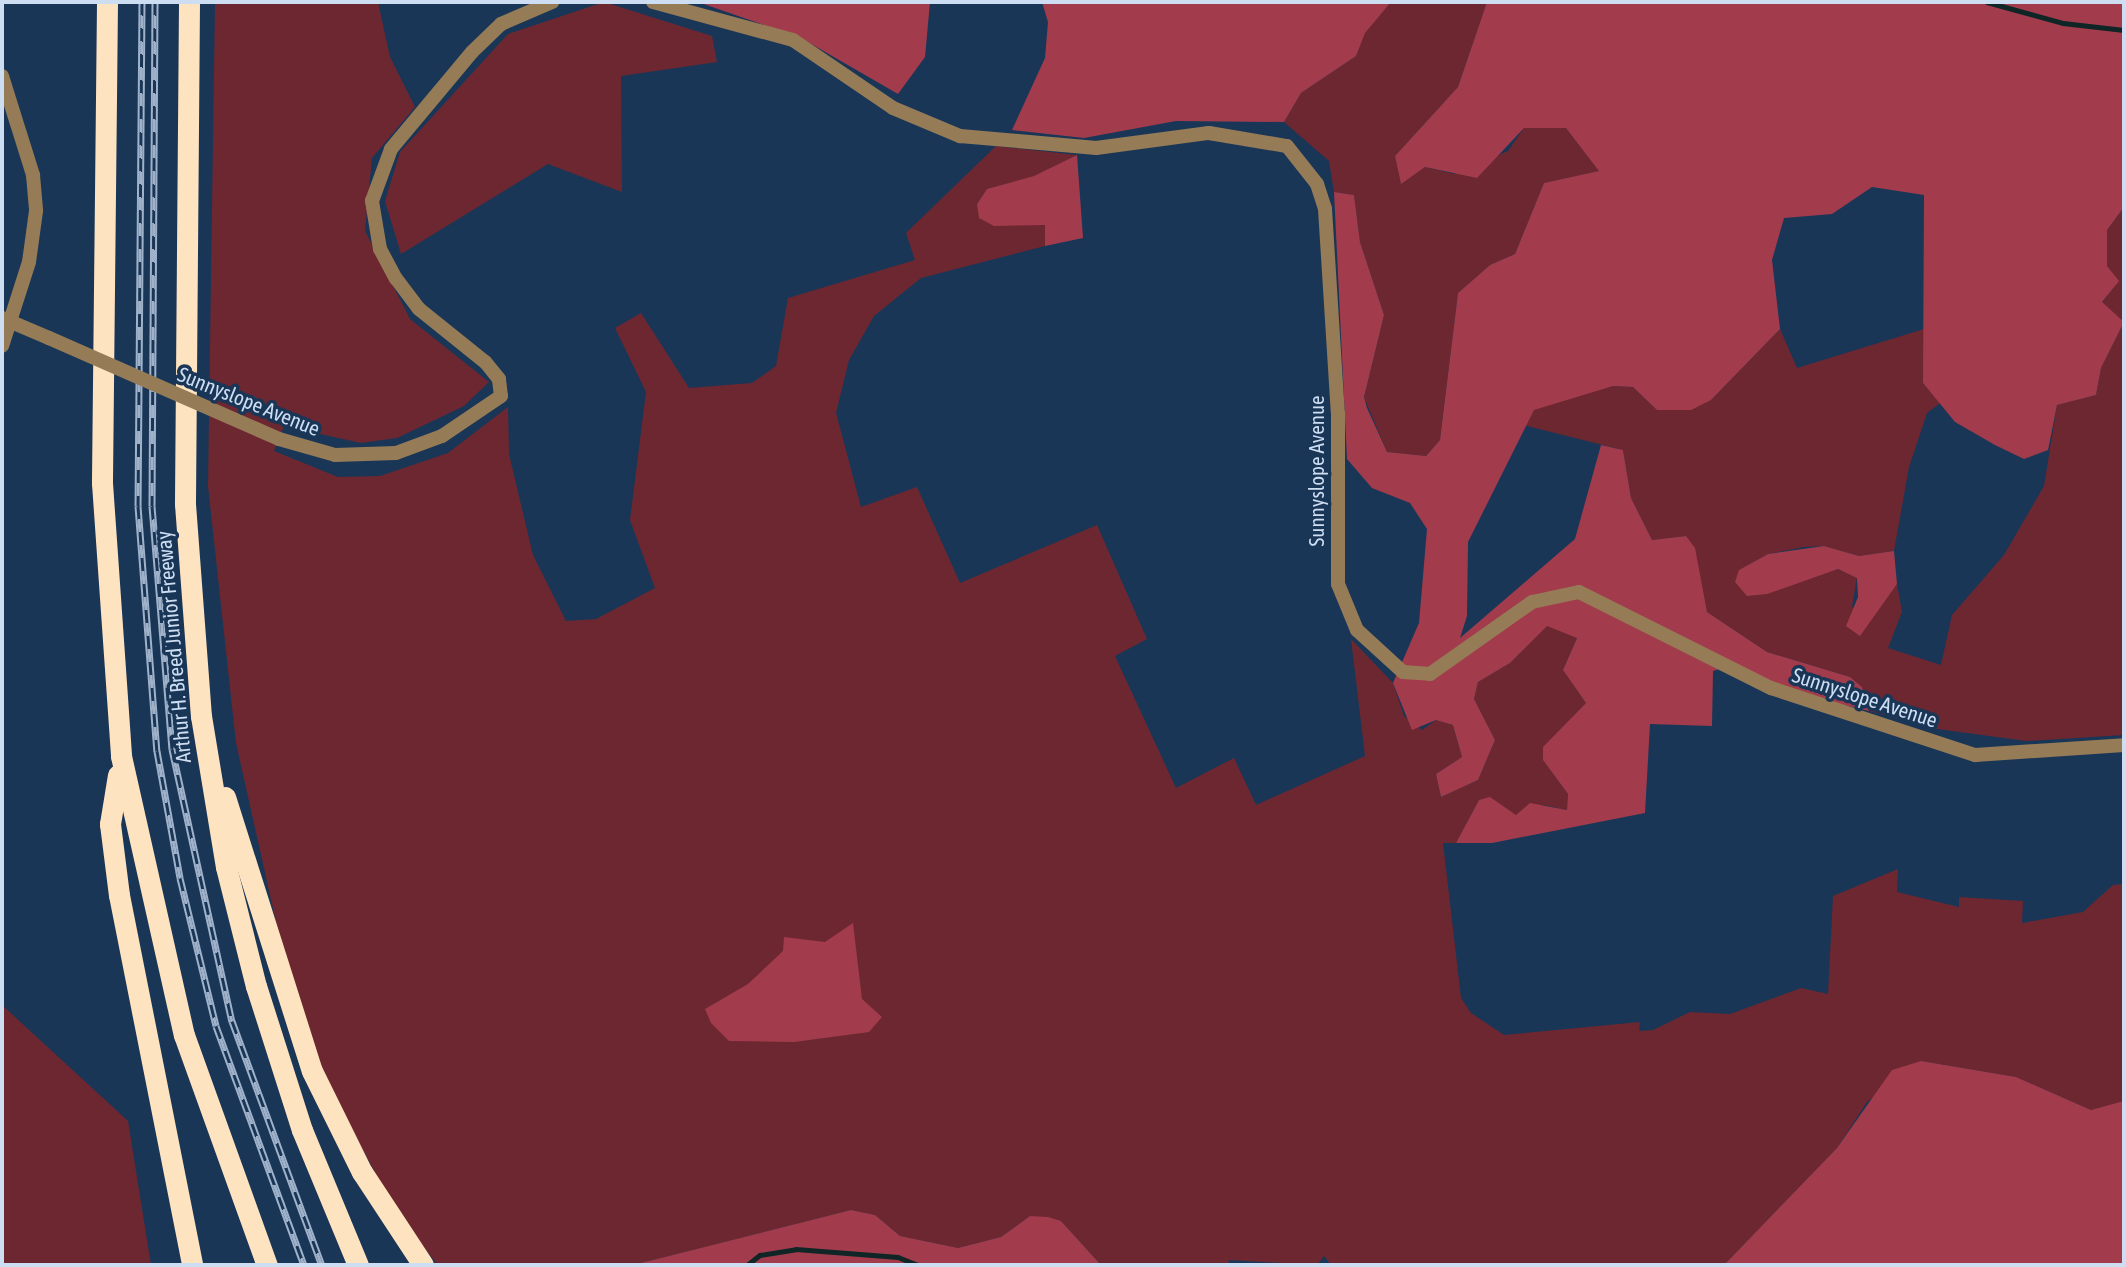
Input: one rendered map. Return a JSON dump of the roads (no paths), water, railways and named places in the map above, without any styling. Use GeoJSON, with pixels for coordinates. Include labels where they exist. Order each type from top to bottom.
{"type":"FeatureCollection","features":[{"type":"Feature","properties":{"kind":"highway"},"geometry":{"type":"LineString","coordinates":[[107,2],[103,514],[121,756],[175,1004],[267,1265]]}},
{"type":"Feature","properties":{"kind":"highway","name":"Arthur H. Breed Junior Freeway"},"geometry":{"type":"LineString","coordinates":[[190,2],[184,472],[201,716],[226,867],[256,986],[306,1139],[358,1265]]}},
{"type":"Feature","properties":{"kind":"highway"},"geometry":{"type":"LineString","coordinates":[[201,716],[312,1071],[362,1172],[423,1265]]}},
{"type":"Feature","properties":{"kind":"highway"},"geometry":{"type":"LineString","coordinates":[[121,756],[110,824],[119,895],[192,1265]]}},
{"type":"Feature","properties":{"kind":"street","name":"Sunnyslope Avenue"},"geometry":{"type":"LineString","coordinates":[[6,320],[279,439],[335,455],[396,453],[442,436],[501,396],[499,379],[485,362],[428,318],[396,279],[380,249],[372,201],[391,149],[464,60],[501,24],[552,2]]}},
{"type":"Feature","properties":{"kind":"street","name":"Sunnyslope Avenue"},"geometry":{"type":"LineString","coordinates":[[653,2],[793,40],[893,108],[960,136],[1096,148],[1209,133],[1287,146],[1317,184],[1325,209],[1338,413],[1338,584],[1357,630],[1396,669],[1430,674],[1532,602],[1578,592],[1771,688],[1975,755],[2124,745]]}},
{"type":"Feature","properties":{"kind":"street"},"geometry":{"type":"LineString","coordinates":[[2,75],[30,166],[36,211],[6,320],[2,346]]}},
{"type":"Feature","properties":{"kind":"waterway"},"geometry":{"type":"LineString","coordinates":[[1987,2],[2063,23],[2124,30]]}},
{"type":"Feature","properties":{"kind":"waterway"},"geometry":{"type":"LineString","coordinates":[[747,1265],[760,1255],[796,1249],[898,1257],[918,1265]]}},
{"type":"Feature","properties":{"kind":"railway"},"geometry":{"type":"LineString","coordinates":[[142,2],[138,506],[157,751],[180,878],[216,1026],[304,1265]]}},
{"type":"Feature","properties":{"kind":"railway"},"geometry":{"type":"LineString","coordinates":[[155,2],[152,506],[172,749],[232,1021],[322,1265]]}}]}
